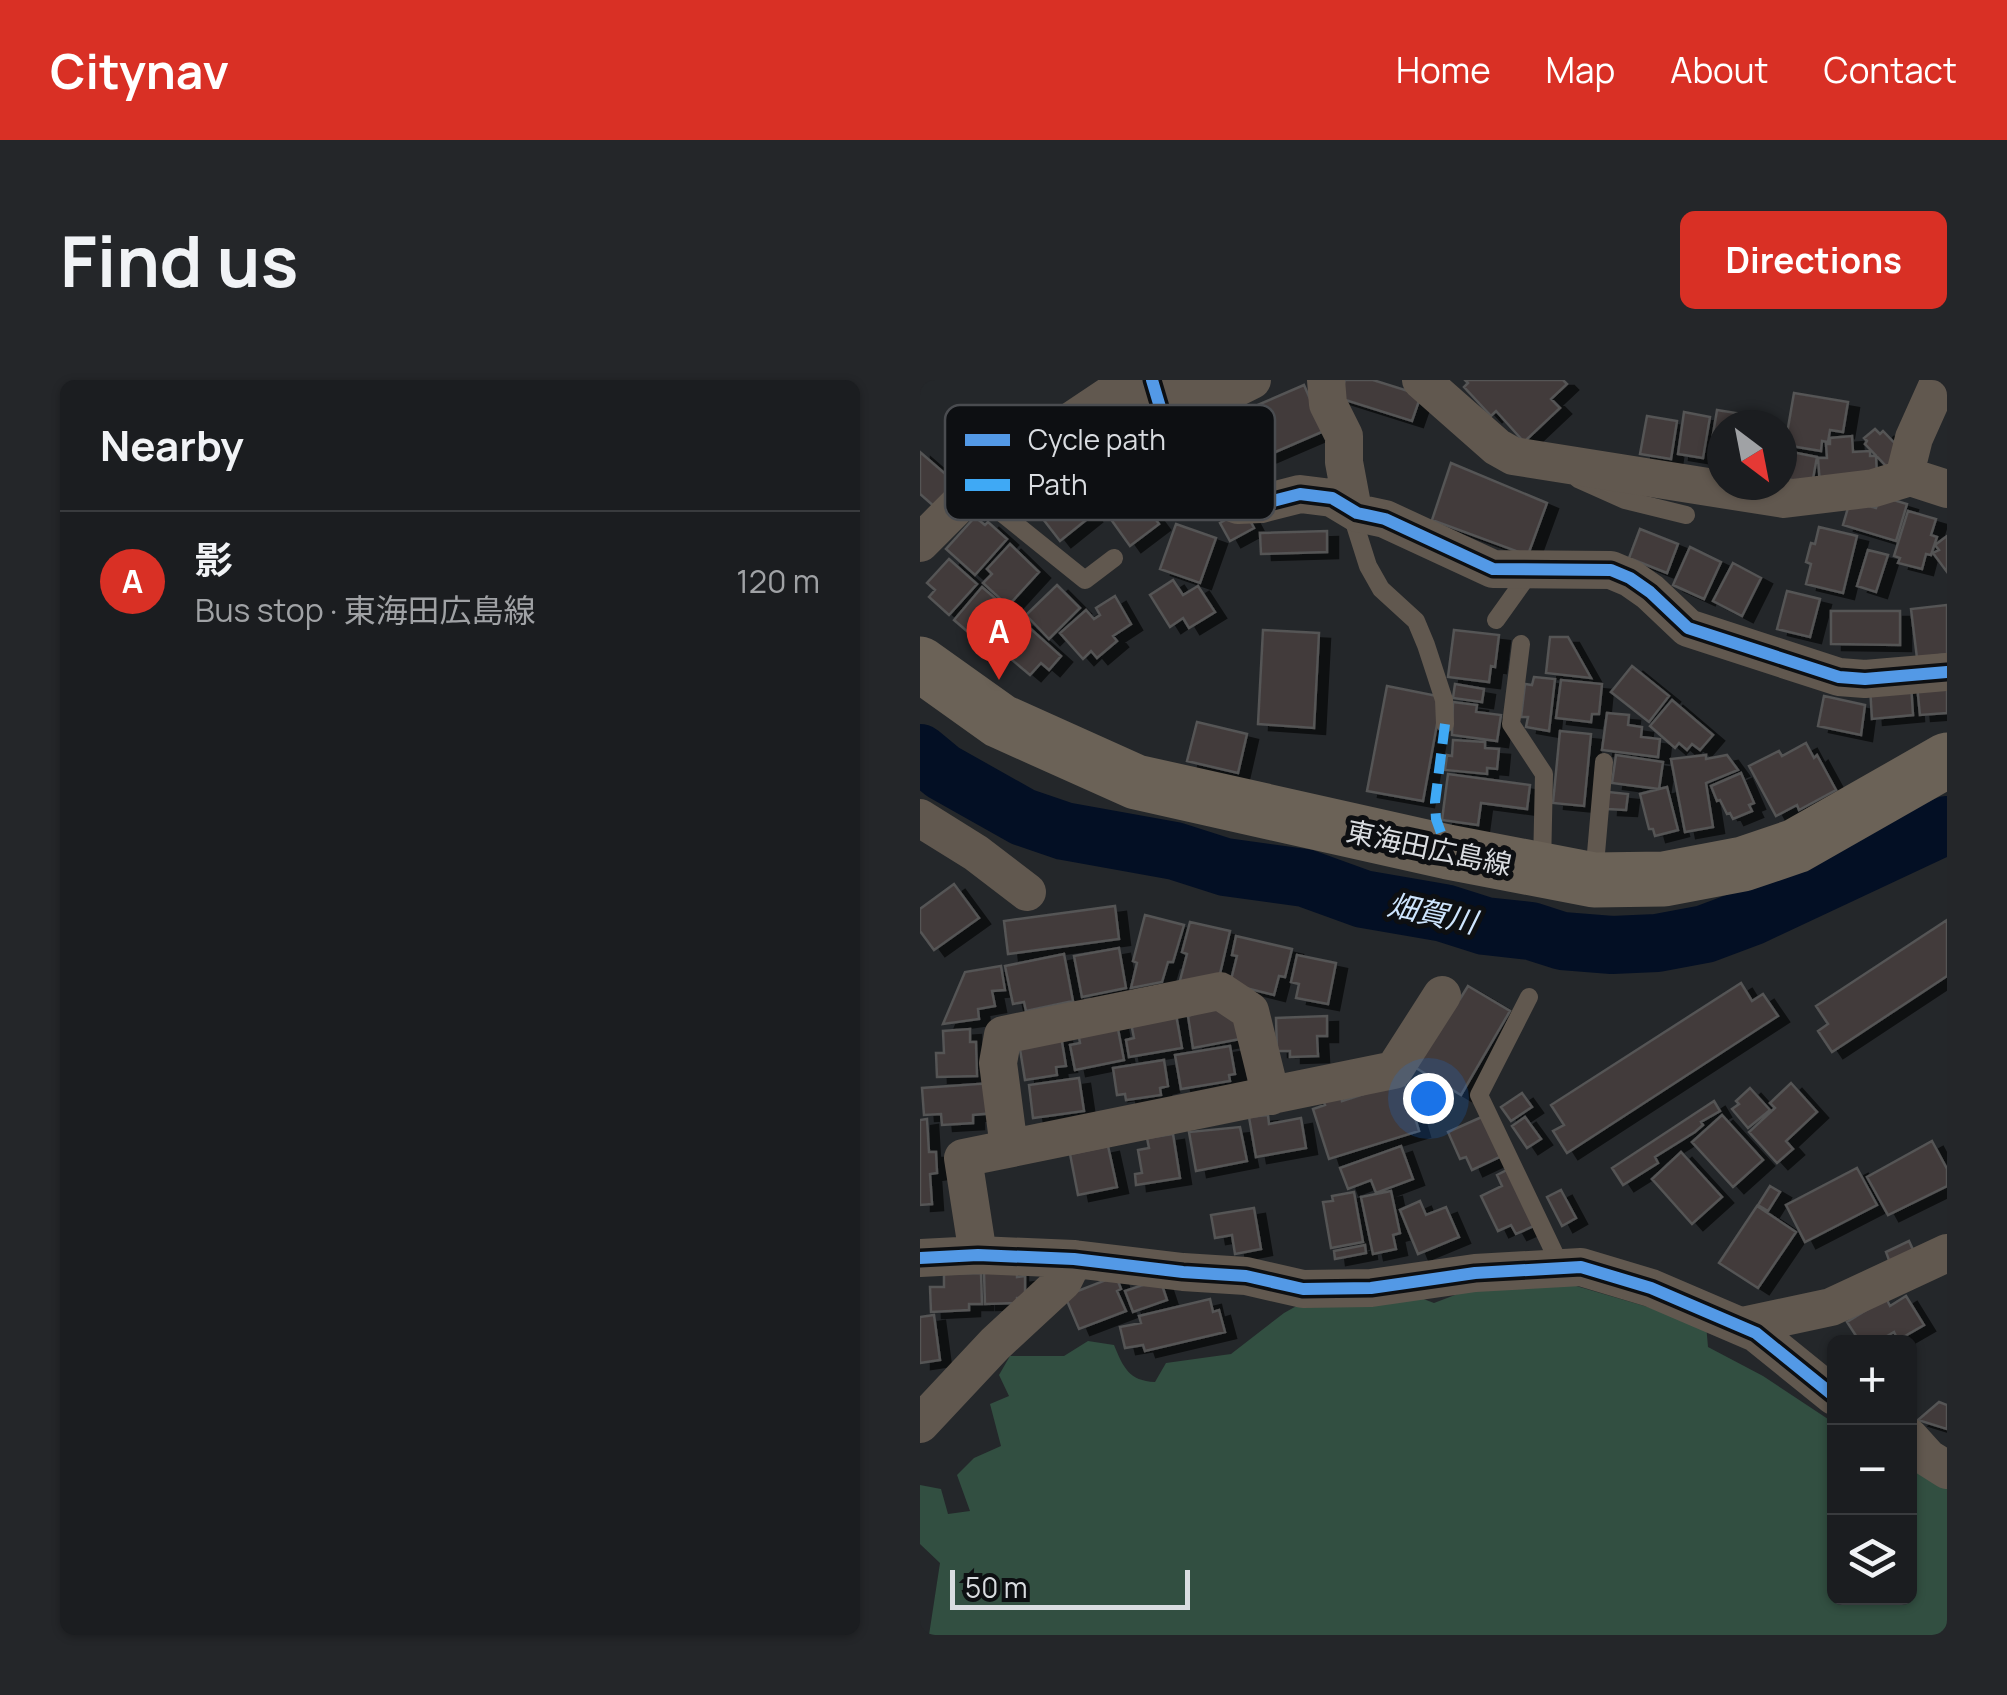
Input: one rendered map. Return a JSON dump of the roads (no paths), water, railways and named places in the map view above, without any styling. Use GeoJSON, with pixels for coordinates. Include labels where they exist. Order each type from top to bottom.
{"type":"FeatureCollection","features":[{"type":"Feature","properties":{"kind":"main road","name":"東海田広島線"},"geometry":{"type":"LineString","coordinates":[[920,664],[1000,722],[1136,782],[1568,876],[1664,879],[1761,858],[1796,846],[1947,760]]}},
{"type":"Feature","properties":{"kind":"street"},"geometry":{"type":"LineString","coordinates":[[1095,405],[1130,384],[1215,394],[1252,380]]}},
{"type":"Feature","properties":{"kind":"street"},"geometry":{"type":"LineString","coordinates":[[1326,380],[1328,404],[1344,436],[1344,462],[1355,512]]}},
{"type":"Feature","properties":{"kind":"street"},"geometry":{"type":"LineString","coordinates":[[1421,380],[1497,447],[1514,456],[1784,499],[1874,488],[1904,478],[1918,478],[1947,489]]}},
{"type":"Feature","properties":{"kind":"street"},"geometry":{"type":"LineString","coordinates":[[1904,478],[1914,438],[1940,380]]}},
{"type":"Feature","properties":{"kind":"street"},"geometry":{"type":"LineString","coordinates":[[1275,500],[1300,494],[1332,498],[1355,512],[1385,519],[1493,569],[1610,570],[1650,592],[1688,628],[1839,677],[1947,672]]}},
{"type":"Feature","properties":{"kind":"street"},"geometry":{"type":"LineString","coordinates":[[920,543],[945,517]]}},
{"type":"Feature","properties":{"kind":"street"},"geometry":{"type":"LineString","coordinates":[[920,818],[976,853],[1027,892]]}},
{"type":"Feature","properties":{"kind":"street"},"geometry":{"type":"LineString","coordinates":[[1009,1148],[998,1063],[1002,1035],[1220,992],[1250,1011],[1272,1096]]}},
{"type":"Feature","properties":{"kind":"street"},"geometry":{"type":"LineString","coordinates":[[978,1255],[963,1158],[1394,1070],[1442,995]]}},
{"type":"Feature","properties":{"kind":"street"},"geometry":{"type":"LineString","coordinates":[[1742,1326],[1831,1307],[1947,1253]]}},
{"type":"Feature","properties":{"kind":"street"},"geometry":{"type":"LineString","coordinates":[[920,1258],[978,1255],[1074,1259],[1246,1276],[1304,1288],[1371,1288],[1474,1273],[1581,1267],[1620,1277],[1756,1333],[1827,1390]]}},
{"type":"Feature","properties":{"kind":"street"},"geometry":{"type":"LineString","coordinates":[[920,1424],[995,1344],[1063,1281],[1074,1259]]}},
{"type":"Feature","properties":{"kind":"street"},"geometry":{"type":"LineString","coordinates":[[1917,1445],[1928,1458],[1947,1470]]}},
{"type":"Feature","properties":{"kind":"lane"},"geometry":{"type":"LineString","coordinates":[[1564,464],[1578,480],[1626,500],[1686,515]]}},
{"type":"Feature","properties":{"kind":"lane"},"geometry":{"type":"LineString","coordinates":[[1355,512],[1355,526],[1368,566],[1381,589],[1416,621],[1444,700],[1445,724]]}},
{"type":"Feature","properties":{"kind":"lane"},"geometry":{"type":"LineString","coordinates":[[1010,520],[1085,580],[1114,558]]}},
{"type":"Feature","properties":{"kind":"lane"},"geometry":{"type":"LineString","coordinates":[[1496,620],[1532,570]]}},
{"type":"Feature","properties":{"kind":"lane"},"geometry":{"type":"LineString","coordinates":[[1521,644],[1511,724],[1544,774],[1568,876]]}},
{"type":"Feature","properties":{"kind":"lane"},"geometry":{"type":"LineString","coordinates":[[1568,876],[1604,762]]}},
{"type":"Feature","properties":{"kind":"lane"},"geometry":{"type":"LineString","coordinates":[[1529,997],[1479,1095],[1562,1267]]}},
{"type":"Feature","properties":{"kind":"waterway","name":"畑賀川"},"geometry":{"type":"LineString","coordinates":[[920,753],[943,772],[1023,817],[1064,831],[1175,851],[1225,867],[1305,878],[1363,899],[1444,913],[1485,926],[1531,931],[1562,941],[1612,945],[1657,943],[1705,934],[1753,916],[1947,825]]}},
{"type":"Feature","properties":{"kind":"place","name":"影"},"geometry":{"type":"Point","coordinates":[999,680]}}]}
